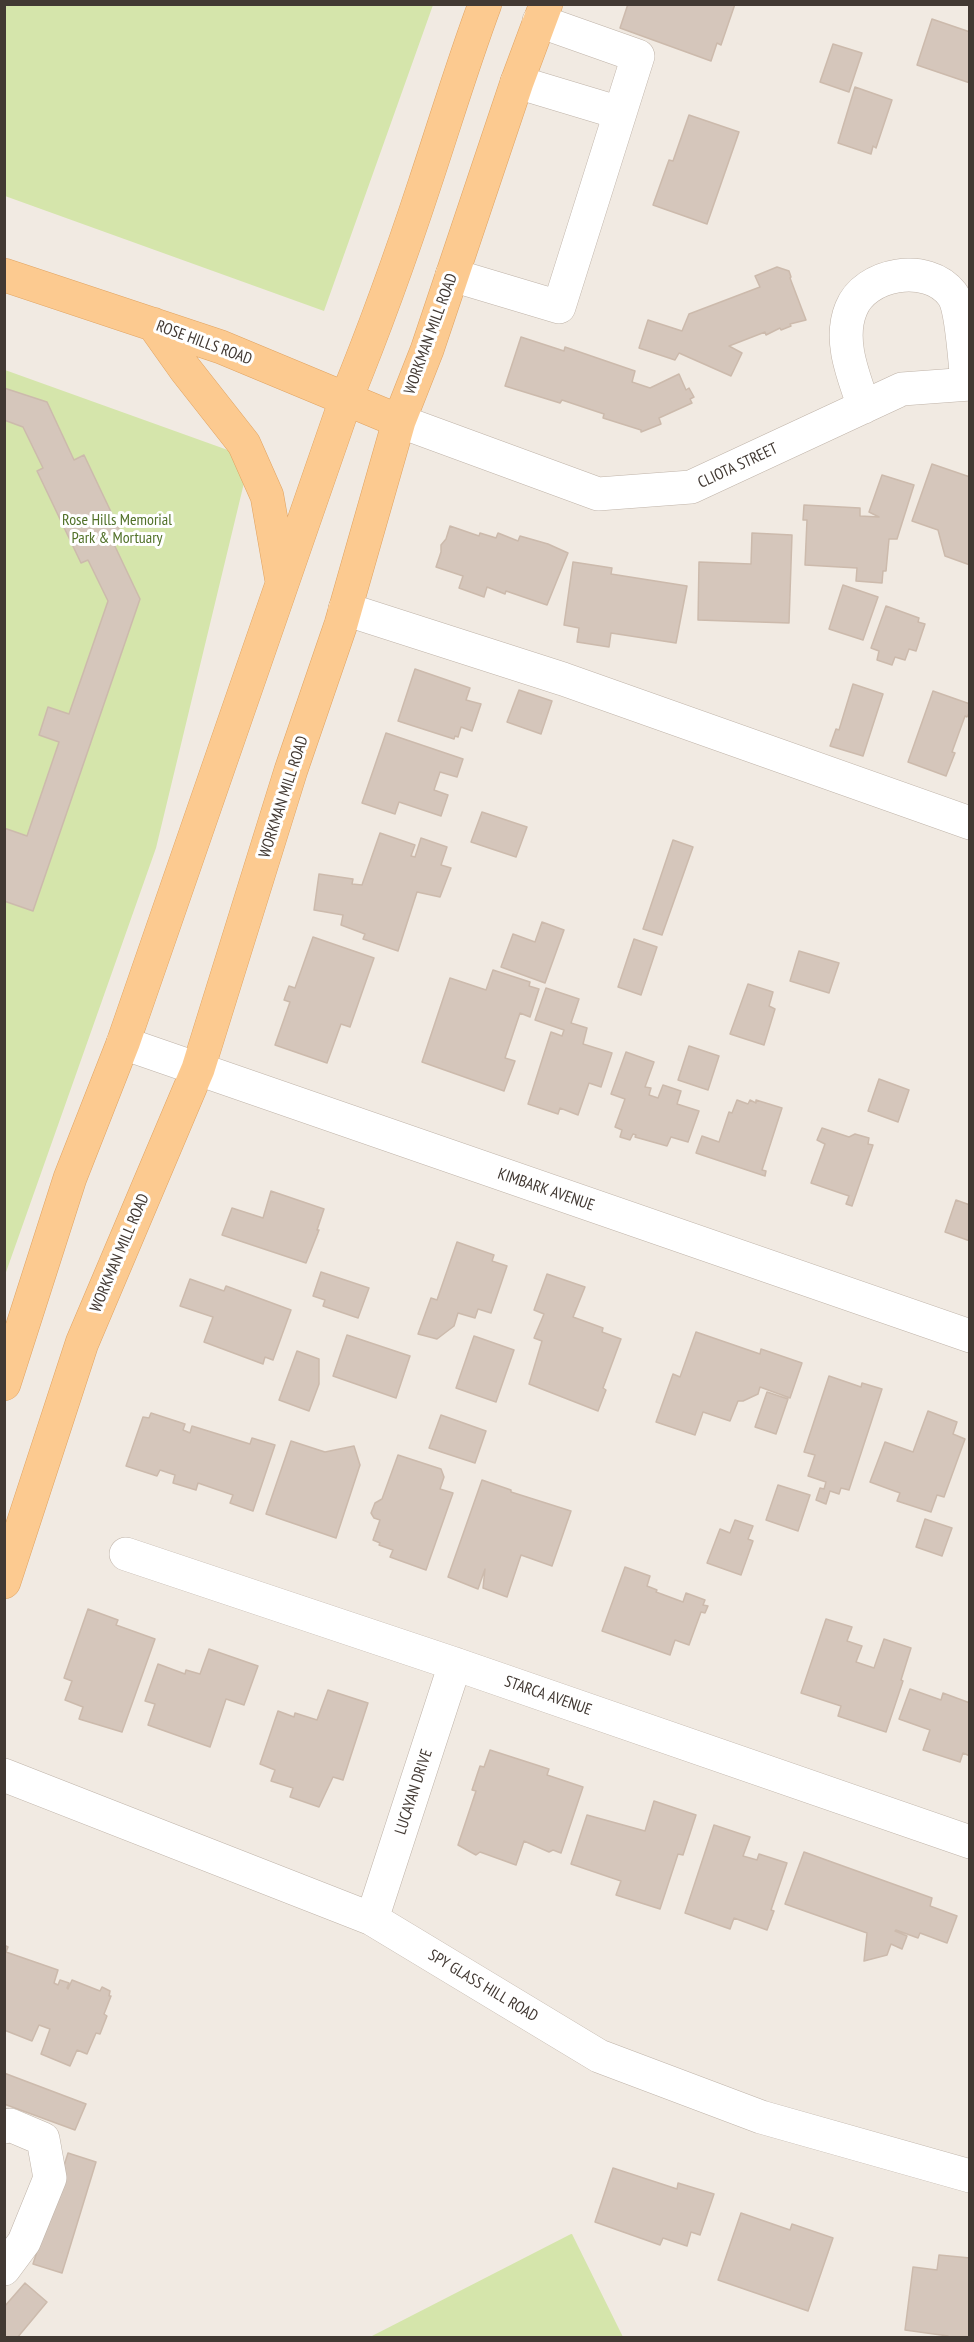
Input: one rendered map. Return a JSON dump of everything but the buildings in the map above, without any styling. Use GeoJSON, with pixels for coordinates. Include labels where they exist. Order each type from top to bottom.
{"type":"FeatureCollection","features":[{"type":"Feature","properties":{"kind":"main road"},"geometry":{"type":"LineString","coordinates":[[4,1384],[70,1178],[123,1043],[346,399],[374,331],[400,258],[463,63],[485,4]]}},
{"type":"Feature","properties":{"kind":"main road","name":"WORKMAN MILL ROAD"},"geometry":{"type":"LineString","coordinates":[[4,1582],[82,1343],[198,1069],[291,770],[345,609],[399,421],[452,276],[517,82],[536,10]]}},
{"type":"Feature","properties":{"kind":"main road","name":"ROSE HILLS ROAD"},"geometry":{"type":"LineString","coordinates":[[4,275],[221,347],[399,421]]}},
{"type":"Feature","properties":{"kind":"main road"},"geometry":{"type":"LineString","coordinates":[[153,324],[244,444],[267,496],[283,583]]}},
{"type":"Feature","properties":{"kind":"street"},"geometry":{"type":"LineString","coordinates":[[452,276],[559,307],[638,56],[536,10]]}},
{"type":"Feature","properties":{"kind":"street"},"geometry":{"type":"LineString","coordinates":[[517,82],[620,113]]}},
{"type":"Feature","properties":{"kind":"street"},"geometry":{"type":"LineString","coordinates":[[864,407],[849,362],[846,336],[851,309],[868,286],[887,278],[910,276],[935,280],[952,294],[959,317],[968,384]]}},
{"type":"Feature","properties":{"kind":"street","name":"CLIOTA STREET"},"geometry":{"type":"LineString","coordinates":[[399,421],[598,494],[692,487],[902,390],[968,384]]}},
{"type":"Feature","properties":{"kind":"street"},"geometry":{"type":"LineString","coordinates":[[345,609],[574,683],[969,823]]}},
{"type":"Feature","properties":{"kind":"street","name":"KIMBARK AVENUE"},"geometry":{"type":"LineString","coordinates":[[123,1043],[969,1336]]}},
{"type":"Feature","properties":{"kind":"street","name":"STARCA AVENUE"},"geometry":{"type":"LineString","coordinates":[[126,1554],[455,1664],[969,1842]]}},
{"type":"Feature","properties":{"kind":"street","name":"LUCAYAN DRIVE"},"geometry":{"type":"LineString","coordinates":[[372,1919],[455,1664]]}},
{"type":"Feature","properties":{"kind":"street","name":"SPY GLASS HILL ROAD"},"geometry":{"type":"LineString","coordinates":[[4,1774],[372,1919],[598,2056],[761,2117],[969,2176]]}},
{"type":"Feature","properties":{"kind":"street"},"geometry":{"type":"LineString","coordinates":[[4,2127],[10,2125],[43,2139],[50,2178],[24,2242],[4,2269]]}},
{"type":"Feature","properties":{"kind":"green space"},"geometry":{"type":"Polygon","coordinates":[[[4,5],[433,5],[324,311],[5,196],[4,5]]]}},
{"type":"Feature","properties":{"kind":"green space","name":"Rose Hills Memorial Park & Mortuary"},"geometry":{"type":"Polygon","coordinates":[[[5,370],[250,458],[156,848],[5,1275],[5,370]]]}},
{"type":"Feature","properties":{"kind":"green space"},"geometry":{"type":"Polygon","coordinates":[[[571,2234],[623,2337],[370,2337],[571,2234]]]}}]}
